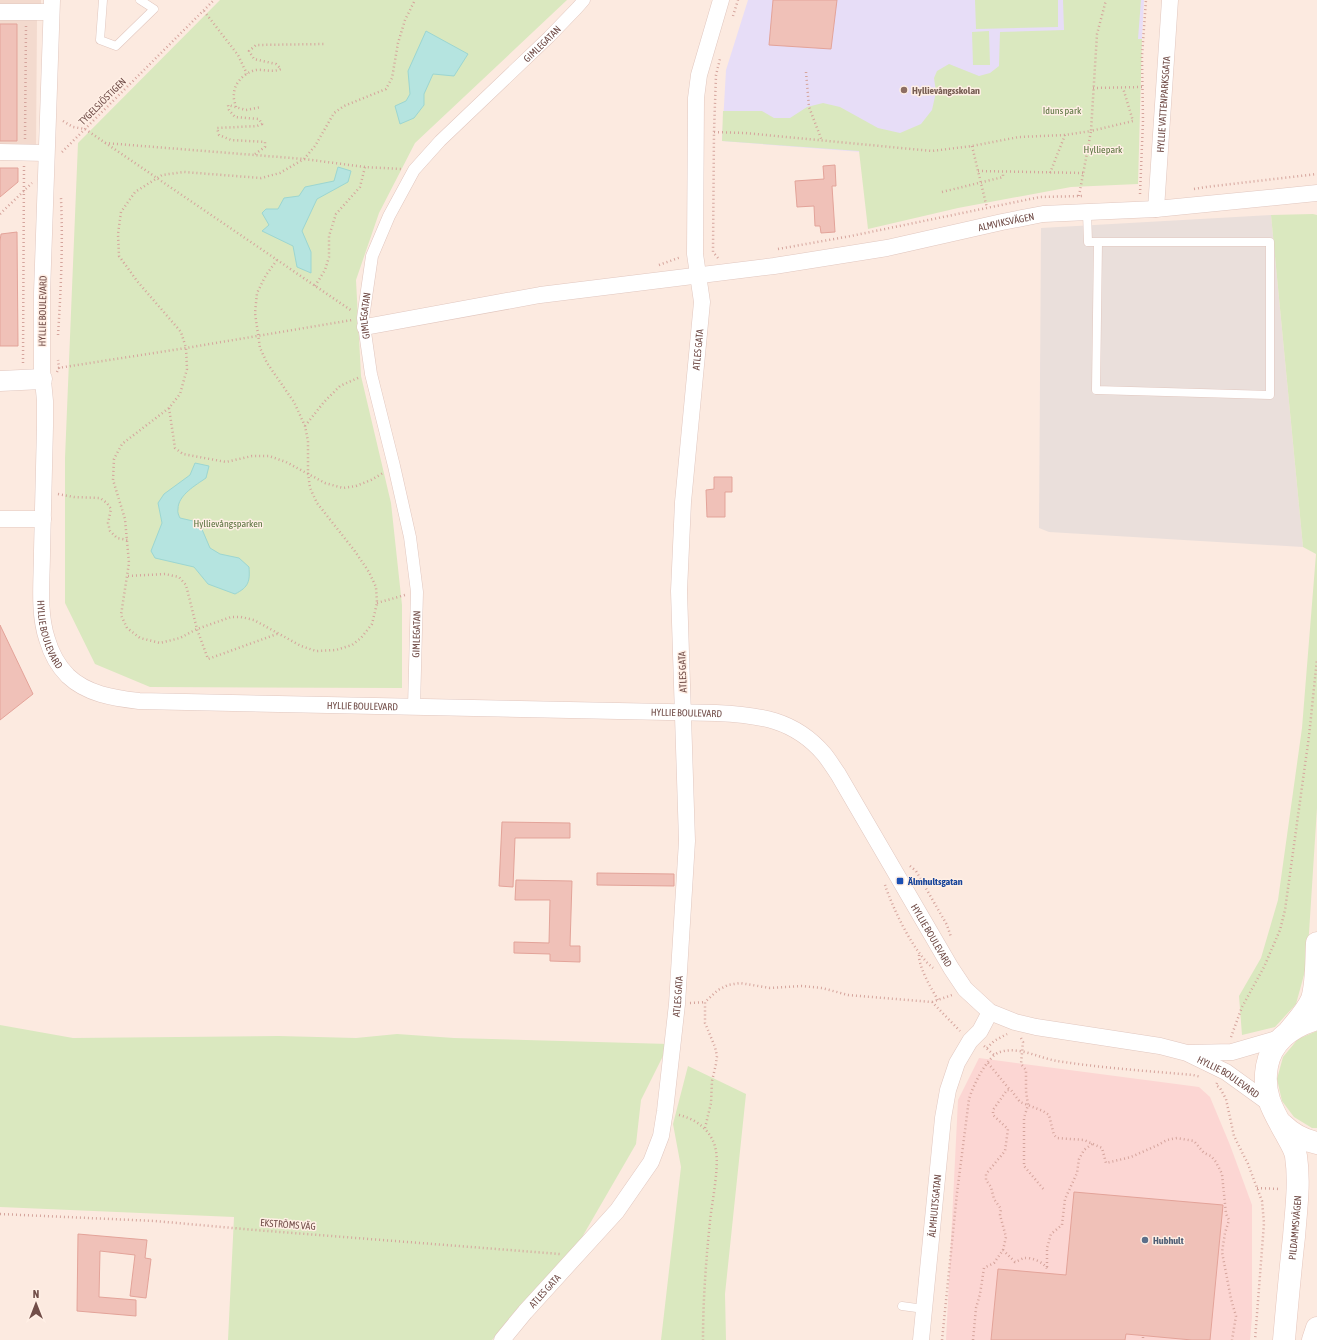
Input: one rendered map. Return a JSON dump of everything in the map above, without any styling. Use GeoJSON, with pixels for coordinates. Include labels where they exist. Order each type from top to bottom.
{"type":"FeatureCollection","features":[{"type":"Feature","properties":{"kind":"main road","name":"PILDAMMSVÄGEN"},"geometry":{"type":"LineString","coordinates":[[1284,1340],[1298,1191],[1296,1154],[1273,1111],[1265,1084],[1267,1065],[1272,1051],[1304,1013],[1312,999],[1315,984],[1317,943]]}},
{"type":"Feature","properties":{"kind":"main road","name":"PILDAMMSVÄGEN"},"geometry":{"type":"LineString","coordinates":[[1284,1036],[1302,1023],[1317,1019]]}},
{"type":"Feature","properties":{"kind":"main road"},"geometry":{"type":"LineString","coordinates":[[1273,1111],[1290,1132],[1305,1140],[1317,1143]]}},
{"type":"Feature","properties":{"kind":"main road"},"geometry":{"type":"LineString","coordinates":[[1313,1340],[1317,1328]]}},
{"type":"Feature","properties":{"kind":"street","name":"GIMLEGATAN"},"geometry":{"type":"LineString","coordinates":[[414,707],[417,592],[410,537],[371,374],[364,323],[372,256],[389,216],[414,170],[440,141],[549,37],[584,0]]}},
{"type":"Feature","properties":{"kind":"street","name":"ATLES GATA"},"geometry":{"type":"LineString","coordinates":[[502,1340],[525,1312],[617,1211],[651,1162],[661,1136],[677,1004],[687,841],[679,591],[683,502],[702,302],[695,254],[696,98],[699,75],[720,0]]}},
{"type":"Feature","properties":{"kind":"street","name":"HYLLIE VATTENPARKSGATA"},"geometry":{"type":"LineString","coordinates":[[1156,209],[1170,0]]}},
{"type":"Feature","properties":{"kind":"street"},"geometry":{"type":"LineString","coordinates":[[0,12],[26,12],[52,6]]}},
{"type":"Feature","properties":{"kind":"street","name":"HYLLIE BOULEVARD"},"geometry":{"type":"LineString","coordinates":[[52,6],[42,285],[47,374],[43,492],[42,612],[46,639],[52,654],[68,676],[85,688],[102,695],[117,699],[139,701],[682,712],[746,714],[770,718],[784,723],[798,731],[810,739],[824,754],[838,774],[937,946],[965,989],[990,1012],[1015,1022],[1036,1027],[1160,1046],[1187,1053],[1232,1052],[1284,1036]]}},
{"type":"Feature","properties":{"kind":"street"},"geometry":{"type":"LineString","coordinates":[[0,152],[24,152],[46,161]]}},
{"type":"Feature","properties":{"kind":"street","name":"ALMVIKSVÄGEN"},"geometry":{"type":"LineString","coordinates":[[364,323],[540,295],[774,266],[887,248],[1043,214],[1156,209],[1317,193]]}},
{"type":"Feature","properties":{"kind":"street"},"geometry":{"type":"LineString","coordinates":[[0,381],[47,374]]}},
{"type":"Feature","properties":{"kind":"street"},"geometry":{"type":"LineString","coordinates":[[0,519],[43,519]]}},
{"type":"Feature","properties":{"kind":"street","name":"ÄLMHULTSGATAN"},"geometry":{"type":"LineString","coordinates":[[921,1340],[943,1118],[948,1090],[958,1064],[970,1041],[980,1031],[990,1012]]}},
{"type":"Feature","properties":{"kind":"street","name":"HYLLIE BOULEVARD"},"geometry":{"type":"LineString","coordinates":[[1187,1053],[1221,1079],[1273,1111]]}},
{"type":"Feature","properties":{"kind":"lane"},"geometry":{"type":"LineString","coordinates":[[103,0],[100,40],[116,46],[154,9],[140,0]]}},
{"type":"Feature","properties":{"kind":"lane"},"geometry":{"type":"LineString","coordinates":[[1087,212],[1088,242],[1098,242],[1270,242],[1270,395],[1096,390],[1098,242]]}},
{"type":"Feature","properties":{"kind":"lane"},"geometry":{"type":"LineString","coordinates":[[902,1306],[924,1309]]}},
{"type":"Feature","properties":{"kind":"path","name":"TYGELSJÖSTIGEN"},"geometry":{"type":"LineString","coordinates":[[0,214],[24,190],[46,161],[85,129],[214,0]]}},
{"type":"Feature","properties":{"kind":"path"},"geometry":{"type":"LineString","coordinates":[[277,260],[266,275],[257,293],[255,313],[260,348],[267,363],[294,402],[305,426],[308,442],[308,473],[310,488],[317,503],[354,550],[369,572],[376,587],[377,603],[372,624],[361,638],[352,645],[336,650],[316,651],[301,646],[254,620],[241,617],[231,617],[180,638],[160,643],[140,638],[127,628],[121,615],[122,599],[128,576],[128,540],[125,519],[113,480],[114,459],[122,444],[169,408],[180,394],[187,369],[186,348],[181,332],[137,281],[119,256],[118,234],[121,212],[135,192],[162,175],[184,172],[261,178],[280,173],[304,159],[315,146],[334,113],[344,106],[386,89],[392,78],[398,43],[405,20],[415,0]]}},
{"type":"Feature","properties":{"kind":"path"},"geometry":{"type":"LineString","coordinates":[[732,21],[738,0]]}},
{"type":"Feature","properties":{"kind":"path"},"geometry":{"type":"LineString","coordinates":[[1079,196],[1091,131],[1096,34],[1106,0]]}},
{"type":"Feature","properties":{"kind":"path"},"geometry":{"type":"LineString","coordinates":[[1140,194],[1143,121],[1142,56],[1146,0]]}},
{"type":"Feature","properties":{"kind":"path"},"geometry":{"type":"LineString","coordinates":[[204,11],[238,55],[247,74]]}},
{"type":"Feature","properties":{"kind":"path"},"geometry":{"type":"LineString","coordinates":[[26,12],[23,370],[47,374],[59,368],[258,336],[364,323]]}},
{"type":"Feature","properties":{"kind":"path"},"geometry":{"type":"LineString","coordinates":[[236,107],[234,95],[236,85],[247,74],[256,70],[276,71],[281,69],[276,64],[254,59],[248,51],[256,46],[324,44]]}},
{"type":"Feature","properties":{"kind":"path"},"geometry":{"type":"LineString","coordinates":[[713,252],[716,74],[721,56]]}},
{"type":"Feature","properties":{"kind":"path"},"geometry":{"type":"LineString","coordinates":[[806,72],[809,107],[822,140]]}},
{"type":"Feature","properties":{"kind":"path"},"geometry":{"type":"LineString","coordinates":[[1093,88],[1142,87]]}},
{"type":"Feature","properties":{"kind":"path"},"geometry":{"type":"LineString","coordinates":[[714,132],[745,133],[932,151],[972,146],[1019,137],[1065,135],[1091,131],[1133,121],[1123,88]]}},
{"type":"Feature","properties":{"kind":"path"},"geometry":{"type":"LineString","coordinates":[[254,154],[264,147],[265,142],[231,140],[218,136],[217,128],[258,126],[262,124],[259,119],[235,117],[229,110],[228,105],[246,110],[261,107]]}},
{"type":"Feature","properties":{"kind":"path"},"geometry":{"type":"LineString","coordinates":[[63,121],[73,127],[85,129],[315,286],[364,323]]}},
{"type":"Feature","properties":{"kind":"path"},"geometry":{"type":"LineString","coordinates":[[1050,173],[1065,135]]}},
{"type":"Feature","properties":{"kind":"path"},"geometry":{"type":"LineString","coordinates":[[104,143],[254,154],[365,167],[414,170]]}},
{"type":"Feature","properties":{"kind":"path"},"geometry":{"type":"LineString","coordinates":[[972,146],[987,208]]}},
{"type":"Feature","properties":{"kind":"path"},"geometry":{"type":"LineString","coordinates":[[315,286],[325,270],[329,257],[329,236],[336,214],[360,187],[365,167]]}},
{"type":"Feature","properties":{"kind":"path"},"geometry":{"type":"LineString","coordinates":[[978,171],[1084,174]]}},
{"type":"Feature","properties":{"kind":"path"},"geometry":{"type":"LineString","coordinates":[[942,192],[1003,177],[1003,172]]}},
{"type":"Feature","properties":{"kind":"path"},"geometry":{"type":"LineString","coordinates":[[656,266],[676,257],[695,254]]}},
{"type":"Feature","properties":{"kind":"path"},"geometry":{"type":"LineString","coordinates":[[47,374],[59,368]]}},
{"type":"Feature","properties":{"kind":"path"},"geometry":{"type":"LineString","coordinates":[[305,426],[324,402],[340,386],[361,376],[371,374]]}},
{"type":"Feature","properties":{"kind":"path"},"geometry":{"type":"LineString","coordinates":[[169,408],[175,448],[183,454],[226,462],[252,456],[269,456],[286,462],[325,483],[342,488],[356,486],[371,480],[394,466]]}},
{"type":"Feature","properties":{"kind":"path"},"geometry":{"type":"LineString","coordinates":[[43,492],[74,497],[100,498],[107,503],[111,509],[108,523],[110,532],[117,538],[128,540]]}},
{"type":"Feature","properties":{"kind":"path"},"geometry":{"type":"LineString","coordinates":[[128,576],[165,574],[179,577],[186,585],[197,630],[208,659],[278,634]]}},
{"type":"Feature","properties":{"kind":"path"},"geometry":{"type":"LineString","coordinates":[[377,603],[417,592]]}},
{"type":"Feature","properties":{"kind":"path"},"geometry":{"type":"LineString","coordinates":[[1232,1052],[1230,1038],[1242,1007],[1264,967],[1280,930],[1285,910],[1308,744],[1317,659]]}},
{"type":"Feature","properties":{"kind":"path"},"geometry":{"type":"LineString","coordinates":[[904,861],[916,871],[947,925],[952,940]]}},
{"type":"Feature","properties":{"kind":"path"},"geometry":{"type":"LineString","coordinates":[[883,880],[890,901],[919,954],[934,969]]}},
{"type":"Feature","properties":{"kind":"path"},"geometry":{"type":"LineString","coordinates":[[919,954],[925,977],[938,1000]]}},
{"type":"Feature","properties":{"kind":"path"},"geometry":{"type":"LineString","coordinates":[[705,1128],[712,1103],[712,1081],[716,1064],[715,1047],[705,1023],[706,1002],[718,990],[728,985],[740,983],[770,988],[802,986],[822,988],[848,995],[932,1002],[965,989]]}},
{"type":"Feature","properties":{"kind":"path"},"geometry":{"type":"LineString","coordinates":[[932,1002],[970,1041],[987,1048],[994,1055]]}},
{"type":"Feature","properties":{"kind":"path"},"geometry":{"type":"LineString","coordinates":[[987,1048],[994,1041],[1010,1034]]}},
{"type":"Feature","properties":{"kind":"path"},"geometry":{"type":"LineString","coordinates":[[1020,1036],[1023,1042],[1021,1064],[1026,1070],[1028,1105],[1024,1118],[1024,1166],[1045,1191]]}},
{"type":"Feature","properties":{"kind":"path"},"geometry":{"type":"LineString","coordinates":[[942,1340],[957,1193],[969,1099],[973,1087],[994,1055],[1011,1050],[1054,1060],[1089,1065],[1193,1075],[1205,1078]]}},
{"type":"Feature","properties":{"kind":"path"},"geometry":{"type":"LineString","coordinates":[[988,1063],[1020,1102],[1049,1115],[1054,1135],[1057,1138],[1084,1140],[1102,1148],[1106,1163],[1109,1164],[1131,1157],[1158,1146],[1167,1140],[1177,1138],[1194,1141],[1204,1153],[1211,1156],[1222,1174],[1226,1214],[1229,1220],[1222,1252],[1231,1299],[1236,1316],[1232,1340]]}},
{"type":"Feature","properties":{"kind":"path"},"geometry":{"type":"LineString","coordinates":[[1210,1082],[1221,1079],[1220,1088],[1226,1099],[1234,1136],[1248,1164],[1262,1201],[1264,1223],[1255,1340]]}},
{"type":"Feature","properties":{"kind":"path"},"geometry":{"type":"LineString","coordinates":[[973,1340],[976,1308],[984,1268],[994,1263],[1003,1250],[1006,1237],[1000,1215],[1001,1209],[994,1199],[991,1187],[986,1180],[986,1174],[1005,1151],[1008,1128],[993,1115],[993,1110],[1007,1090],[1011,1090]]}},
{"type":"Feature","properties":{"kind":"path"},"geometry":{"type":"LineString","coordinates":[[665,1111],[689,1117],[705,1128],[712,1139],[716,1151],[716,1171],[705,1274],[702,1340]]}},
{"type":"Feature","properties":{"kind":"path"},"geometry":{"type":"LineString","coordinates":[[1048,1271],[1047,1248],[1051,1234],[1062,1225],[1066,1199],[1077,1173],[1079,1159],[1084,1150],[1092,1144]]}},
{"type":"Feature","properties":{"kind":"path","name":"EKSTRÖMS VÄG"},"geometry":{"type":"LineString","coordinates":[[0,1214],[155,1221],[255,1230],[557,1252],[574,1259]]}},
{"type":"Feature","properties":{"kind":"path"},"geometry":{"type":"LineString","coordinates":[[1003,1250],[1015,1262],[1026,1258],[1039,1261],[1047,1267]]}},
{"type":"Feature","properties":{"kind":"shaded area"},"geometry":{"type":"Polygon","coordinates":[[[0,0],[41,0],[41,5],[0,5],[0,0]]]}},
{"type":"Feature","properties":{"kind":"shaded area","name":"Hyllievångsskolan"},"geometry":{"type":"Polygon","coordinates":[[[748,0],[1144,0],[1142,39],[1097,40],[939,158],[722,141],[726,70],[748,0]]]}},
{"type":"Feature","properties":{"kind":"shaded area"},"geometry":{"type":"Polygon","coordinates":[[[0,19],[37,19],[36,150],[0,147],[0,19]]]}},
{"type":"Feature","properties":{"kind":"shaded area"},"geometry":{"type":"Polygon","coordinates":[[[1271,215],[1303,547],[1049,532],[1039,528],[1041,228],[1271,215]]]}},
{"type":"Feature","properties":{"kind":"shaded area"},"geometry":{"type":"Polygon","coordinates":[[[979,1058],[1199,1087],[1210,1097],[1230,1145],[1252,1205],[1252,1317],[1250,1340],[946,1340],[958,1100],[979,1058]]]}},
{"type":"Feature","properties":{"kind":"green space","name":"Hyllievångsparken"},"geometry":{"type":"Polygon","coordinates":[[[220,0],[567,0],[415,143],[379,213],[356,280],[361,376],[391,503],[402,605],[402,688],[150,687],[95,664],[65,603],[65,458],[78,143],[220,0]]]}},
{"type":"Feature","properties":{"kind":"green space"},"geometry":{"type":"Polygon","coordinates":[[[975,0],[1058,0],[1058,27],[976,29],[975,0]]]}},
{"type":"Feature","properties":{"kind":"green space","name":"Iduns park"},"geometry":{"type":"Polygon","coordinates":[[[1063,0],[1141,0],[1138,39],[1142,39],[1138,184],[1071,187],[958,208],[868,229],[859,151],[722,141],[723,111],[762,111],[774,118],[790,118],[807,107],[823,103],[840,107],[878,128],[900,133],[921,124],[932,110],[936,92],[934,78],[937,71],[949,64],[979,76],[990,73],[999,66],[1000,32],[1064,30],[1063,0]]]}},
{"type":"Feature","properties":{"kind":"green space"},"geometry":{"type":"Polygon","coordinates":[[[989,31],[990,65],[973,65],[972,32],[989,31]]]}},
{"type":"Feature","properties":{"kind":"green space"},"geometry":{"type":"Polygon","coordinates":[[[1271,215],[1317,215],[1317,808],[1307,964],[1296,1004],[1275,1027],[1242,1035],[1239,996],[1261,958],[1278,900],[1302,728],[1316,554],[1303,547],[1271,215]]]}},
{"type":"Feature","properties":{"kind":"green space"},"geometry":{"type":"Polygon","coordinates":[[[0,1025],[73,1038],[279,1036],[356,1038],[397,1034],[454,1038],[669,1044],[641,1100],[636,1144],[581,1239],[492,1340],[228,1340],[234,1217],[0,1207],[0,1025]]]}},
{"type":"Feature","properties":{"kind":"green space"},"geometry":{"type":"Polygon","coordinates":[[[1317,1031],[1317,1128],[1312,1128],[1294,1117],[1282,1101],[1277,1079],[1283,1057],[1298,1039],[1317,1031]]]}},
{"type":"Feature","properties":{"kind":"green space"},"geometry":{"type":"Polygon","coordinates":[[[688,1066],[746,1094],[725,1294],[726,1340],[661,1340],[681,1167],[673,1124],[688,1066]]]}},
{"type":"Feature","properties":{"kind":"water"},"geometry":{"type":"Polygon","coordinates":[[[426,31],[468,54],[454,76],[433,74],[424,94],[424,105],[414,118],[400,124],[395,106],[406,101],[410,94],[408,71],[426,31]]]}},
{"type":"Feature","properties":{"kind":"water"},"geometry":{"type":"Polygon","coordinates":[[[338,167],[351,171],[348,182],[317,199],[302,231],[311,252],[311,273],[297,267],[293,246],[262,231],[269,225],[262,213],[266,209],[278,209],[284,198],[299,196],[305,187],[334,181],[338,167]]]}},
{"type":"Feature","properties":{"kind":"water"},"geometry":{"type":"Polygon","coordinates":[[[195,463],[209,466],[206,478],[184,495],[179,504],[178,514],[180,518],[193,521],[201,527],[210,548],[220,554],[239,558],[249,567],[248,583],[243,589],[235,594],[208,584],[194,567],[155,558],[151,551],[162,523],[158,503],[164,494],[190,475],[195,463]]]}},
{"type":"Feature","properties":{"kind":"building"},"geometry":{"type":"Polygon","coordinates":[[[773,0],[837,0],[831,49],[769,45],[773,0]]]}},
{"type":"Feature","properties":{"kind":"building"},"geometry":{"type":"Polygon","coordinates":[[[0,24],[17,24],[17,141],[0,141],[0,24]]]}},
{"type":"Feature","properties":{"kind":"building"},"geometry":{"type":"Polygon","coordinates":[[[835,165],[836,186],[832,186],[835,232],[821,233],[820,226],[815,226],[814,206],[797,207],[795,181],[824,179],[823,166],[835,165]]]}},
{"type":"Feature","properties":{"kind":"building"},"geometry":{"type":"Polygon","coordinates":[[[0,168],[18,168],[18,182],[0,197],[0,168]]]}},
{"type":"Feature","properties":{"kind":"building"},"geometry":{"type":"Polygon","coordinates":[[[17,232],[18,346],[0,346],[1,234],[17,232]]]}},
{"type":"Feature","properties":{"kind":"building"},"geometry":{"type":"Polygon","coordinates":[[[714,477],[732,477],[732,492],[725,492],[725,517],[707,517],[706,490],[714,489],[714,477]]]}},
{"type":"Feature","properties":{"kind":"building"},"geometry":{"type":"Polygon","coordinates":[[[0,625],[33,694],[0,720],[0,625]]]}},
{"type":"Feature","properties":{"kind":"building"},"geometry":{"type":"Polygon","coordinates":[[[502,822],[570,823],[570,838],[515,838],[513,887],[499,886],[502,822]]]}},
{"type":"Feature","properties":{"kind":"building"},"geometry":{"type":"Polygon","coordinates":[[[597,873],[674,874],[674,886],[597,885],[597,873]]]}},
{"type":"Feature","properties":{"kind":"building"},"geometry":{"type":"Polygon","coordinates":[[[516,880],[572,881],[570,946],[580,946],[580,962],[550,961],[550,954],[514,953],[514,942],[549,943],[550,900],[515,900],[516,880]]]}},
{"type":"Feature","properties":{"kind":"building","name":"Hubhult"},"geometry":{"type":"Polygon","coordinates":[[[1074,1192],[1223,1205],[1210,1340],[1192,1340],[1126,1334],[1125,1340],[991,1340],[998,1269],[1066,1275],[1074,1192]]]}},
{"type":"Feature","properties":{"kind":"building"},"geometry":{"type":"Polygon","coordinates":[[[78,1234],[147,1240],[145,1258],[151,1259],[146,1298],[130,1296],[135,1255],[100,1251],[99,1297],[136,1300],[136,1316],[77,1311],[78,1234]]]}},
{"type":"Feature","properties":{"kind":"place","name":"Hyllievångsskolan"},"geometry":{"type":"Point","coordinates":[904,90]}},
{"type":"Feature","properties":{"kind":"place","name":"Älmhultsgatan"},"geometry":{"type":"Point","coordinates":[900,881]}},
{"type":"Feature","properties":{"kind":"place","name":"Hubhult"},"geometry":{"type":"Point","coordinates":[1145,1240]}},
{"type":"Feature","properties":{"kind":"park label","name":"Hylliepark"},"geometry":{"type":"Point","coordinates":[1103,149]}}]}
